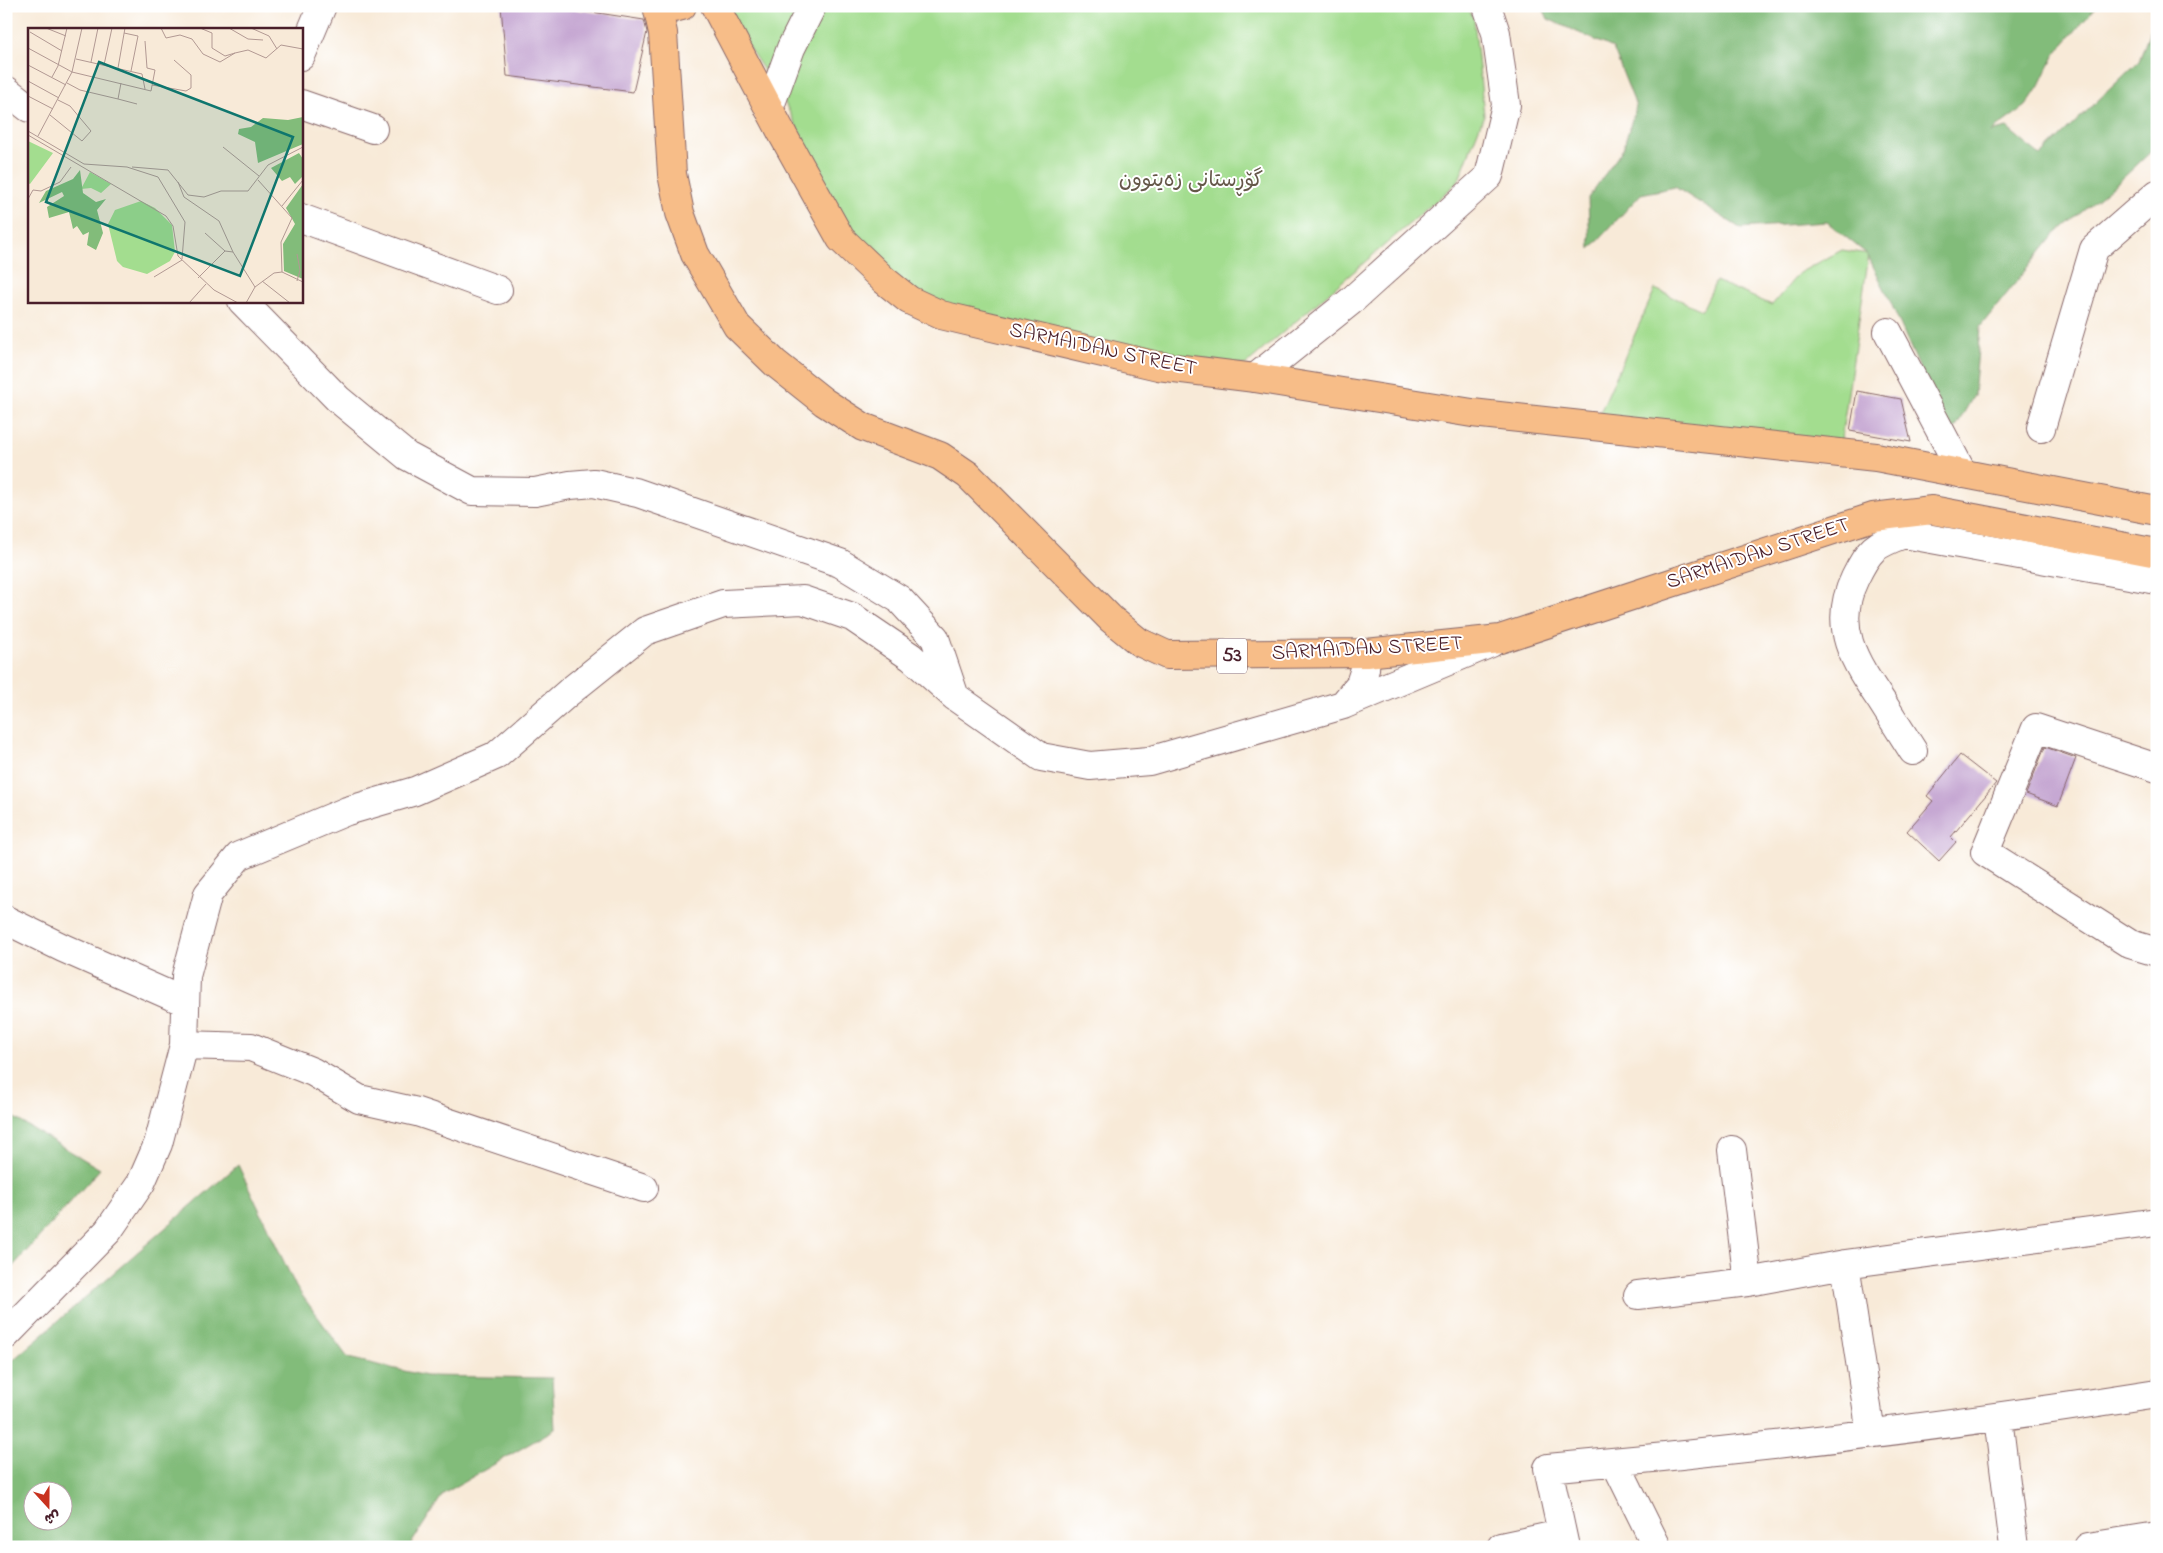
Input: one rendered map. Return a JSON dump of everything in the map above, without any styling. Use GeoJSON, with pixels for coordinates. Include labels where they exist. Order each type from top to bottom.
{"type":"FeatureCollection","features":[{"type":"Feature","properties":{"kind":"main road","name":"SARMAIDAN STREET"},"geometry":{"type":"LineString","coordinates":[[657,6],[663,33],[672,174],[680,213],[695,254],[737,326],[775,363],[824,402],[863,427],[940,456],[968,475],[1111,619],[1140,642],[1167,655],[1366,653],[1500,639],[1873,517],[1932,510],[2157,553]]}},
{"type":"Feature","properties":{"kind":"main road"},"geometry":{"type":"LineString","coordinates":[[669,6],[682,6]]}},
{"type":"Feature","properties":{"kind":"main road","name":"SARMAIDAN STREET"},"geometry":{"type":"LineString","coordinates":[[715,6],[841,239],[884,280],[909,300],[941,314],[1158,366],[1255,378],[1472,413],[1876,457],[2157,511]]}},
{"type":"Feature","properties":{"kind":"street"},"geometry":{"type":"LineString","coordinates":[[302,54],[322,6]]}},
{"type":"Feature","properties":{"kind":"street"},"geometry":{"type":"LineString","coordinates":[[769,109],[791,48],[812,6]]}},
{"type":"Feature","properties":{"kind":"street"},"geometry":{"type":"LineString","coordinates":[[1255,378],[1351,301],[1489,176],[1506,105],[1496,33],[1487,6]]}},
{"type":"Feature","properties":{"kind":"street"},"geometry":{"type":"LineString","coordinates":[[6,90],[28,107]]}},
{"type":"Feature","properties":{"kind":"street"},"geometry":{"type":"LineString","coordinates":[[302,104],[373,129]]}},
{"type":"Feature","properties":{"kind":"street"},"geometry":{"type":"LineString","coordinates":[[2041,428],[2094,249],[2157,194]]}},
{"type":"Feature","properties":{"kind":"street"},"geometry":{"type":"LineString","coordinates":[[302,218],[498,290]]}},
{"type":"Feature","properties":{"kind":"street"},"geometry":{"type":"LineString","coordinates":[[243,302],[338,399],[407,456],[472,491],[536,492],[570,485],[594,483],[638,493],[840,563],[899,599],[935,638],[954,696]]}},
{"type":"Feature","properties":{"kind":"street"},"geometry":{"type":"LineString","coordinates":[[1888,332],[1963,474]]}},
{"type":"Feature","properties":{"kind":"street"},"geometry":{"type":"LineString","coordinates":[[1913,751],[1862,675],[1848,643],[1846,618],[1848,593],[1863,561],[1878,544],[1904,534],[2157,580]]}},
{"type":"Feature","properties":{"kind":"street"},"geometry":{"type":"LineString","coordinates":[[6,1335],[108,1230],[142,1183],[158,1144],[184,1045],[186,976],[208,894],[239,856],[347,810],[415,791],[497,755],[568,692],[645,632],[723,604],[803,600],[852,617],[911,657],[954,696],[1041,757],[1090,766],[1149,761],[1343,705],[1500,639]]}},
{"type":"Feature","properties":{"kind":"street"},"geometry":{"type":"LineString","coordinates":[[1343,705],[1360,684],[1366,653]]}},
{"type":"Feature","properties":{"kind":"street"},"geometry":{"type":"LineString","coordinates":[[2157,768],[2036,728],[1985,852],[2130,944],[2157,952]]}},
{"type":"Feature","properties":{"kind":"street"},"geometry":{"type":"LineString","coordinates":[[6,920],[63,948],[185,1002]]}},
{"type":"Feature","properties":{"kind":"street"},"geometry":{"type":"LineString","coordinates":[[184,1045],[251,1047],[313,1072],[359,1099],[417,1112],[644,1188]]}},
{"type":"Feature","properties":{"kind":"street"},"geometry":{"type":"LineString","coordinates":[[1732,1150],[1748,1282]]}},
{"type":"Feature","properties":{"kind":"street"},"geometry":{"type":"LineString","coordinates":[[1638,1295],[1748,1282],[1845,1264],[2157,1222]]}},
{"type":"Feature","properties":{"kind":"street"},"geometry":{"type":"LineString","coordinates":[[1845,1264],[1871,1432]]}},
{"type":"Feature","properties":{"kind":"street"},"geometry":{"type":"LineString","coordinates":[[1501,1547],[1563,1541],[1548,1468],[1998,1418],[2157,1393]]}},
{"type":"Feature","properties":{"kind":"street"},"geometry":{"type":"LineString","coordinates":[[1998,1418],[2014,1547]]}},
{"type":"Feature","properties":{"kind":"street"},"geometry":{"type":"LineString","coordinates":[[1615,1462],[1657,1547]]}},
{"type":"Feature","properties":{"kind":"street"},"geometry":{"type":"LineString","coordinates":[[2099,1546],[2157,1536]]}},
{"type":"Feature","properties":{"kind":"green space","name":"گۆڕستانی زەیتوون"},"geometry":{"type":"Polygon","coordinates":[[[721,6],[1467,6],[1474,19],[1484,115],[1458,182],[1245,365],[1076,343],[909,296],[853,241],[783,99],[721,6]]]}},
{"type":"Feature","properties":{"kind":"green space"},"geometry":{"type":"Polygon","coordinates":[[[1542,6],[2097,6],[2055,54],[2041,83],[2026,106],[1990,132],[2007,128],[2040,156],[2139,61],[2157,12],[2157,146],[2124,177],[2054,235],[1980,327],[1974,395],[1950,437],[1887,294],[1867,254],[1827,222],[1740,228],[1675,187],[1641,194],[1590,249],[1588,198],[1623,149],[1636,106],[1613,48],[1548,19],[1542,6]]]}},
{"type":"Feature","properties":{"kind":"green space"},"geometry":{"type":"Polygon","coordinates":[[[1842,250],[1869,254],[1839,453],[1598,417],[1655,289],[1702,310],[1716,281],[1772,305],[1799,273],[1842,250]]]}},
{"type":"Feature","properties":{"kind":"green space"},"geometry":{"type":"Polygon","coordinates":[[[6,1113],[100,1169],[6,1274],[6,1113]]]}},
{"type":"Feature","properties":{"kind":"green space"},"geometry":{"type":"Polygon","coordinates":[[[238,1165],[296,1287],[348,1358],[426,1376],[552,1378],[555,1429],[443,1494],[409,1547],[6,1547],[6,1366],[238,1165]]]}},
{"type":"Feature","properties":{"kind":"building"},"geometry":{"type":"Polygon","coordinates":[[[501,6],[552,6],[644,20],[647,32],[633,92],[507,76],[501,6]]]}},
{"type":"Feature","properties":{"kind":"building"},"geometry":{"type":"Polygon","coordinates":[[[1857,391],[1901,399],[1911,442],[1850,431],[1857,391]]]}},
{"type":"Feature","properties":{"kind":"building"},"geometry":{"type":"Polygon","coordinates":[[[2045,747],[2076,758],[2058,806],[2026,794],[2045,747]]]}},
{"type":"Feature","properties":{"kind":"building"},"geometry":{"type":"Polygon","coordinates":[[[1960,755],[1996,783],[1951,837],[1956,842],[1939,861],[1907,831],[1933,801],[1927,796],[1960,755]]]}}]}
